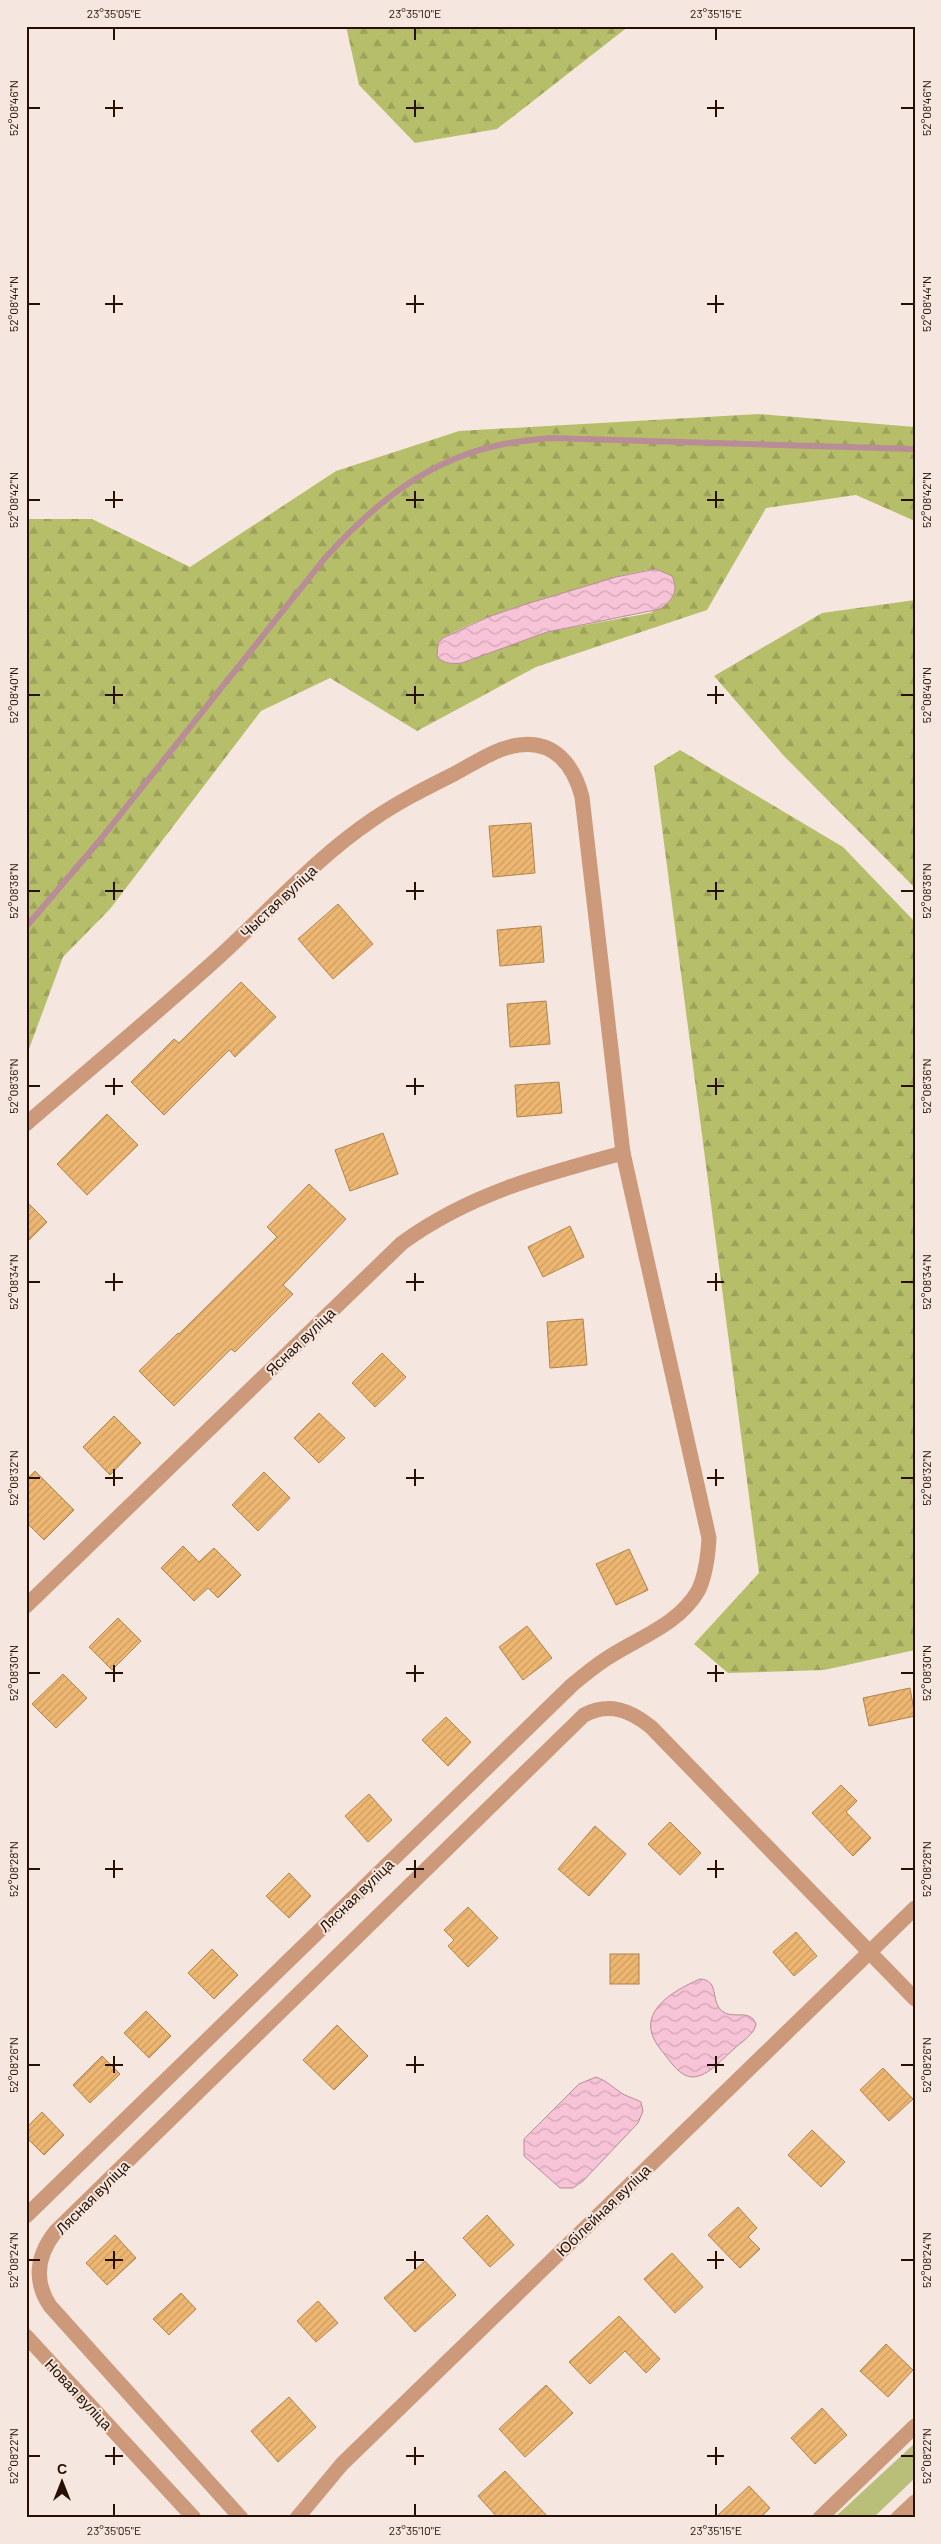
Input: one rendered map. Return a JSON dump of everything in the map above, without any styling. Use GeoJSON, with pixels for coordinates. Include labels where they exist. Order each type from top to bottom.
{"type":"FeatureCollection","features":[{"type":"Feature","properties":{"kind":"street","name":"Чыстая вуліца"},"geometry":{"type":"LineString","coordinates":[[26,1124],[220,956],[329,854],[371,820],[403,801],[507,748],[535,745],[549,749],[562,757],[578,781],[582,797],[623,1153]]}},
{"type":"Feature","properties":{"kind":"street","name":"Лясная вуліца"},"geometry":{"type":"LineString","coordinates":[[26,2216],[572,1685],[609,1657],[674,1619],[688,1605],[698,1590],[708,1556],[707,1520],[670,1370],[623,1153]]}},
{"type":"Feature","properties":{"kind":"street","name":"Ясная вуліца"},"geometry":{"type":"LineString","coordinates":[[26,1606],[402,1243],[442,1216],[490,1193],[551,1172],[623,1153]]}},
{"type":"Feature","properties":{"kind":"street","name":"Лясная вуліца"},"geometry":{"type":"LineString","coordinates":[[241,2518],[50,2306],[40,2285],[39,2268],[42,2251],[56,2231],[575,1722],[593,1710],[618,1708],[631,1713],[651,1727],[870,1950],[915,1999]]}},
{"type":"Feature","properties":{"kind":"street","name":"Юбілейная вуліца"},"geometry":{"type":"LineString","coordinates":[[297,2518],[342,2464],[915,1908]]}},
{"type":"Feature","properties":{"kind":"street","name":"Новая вуліца"},"geometry":{"type":"LineString","coordinates":[[26,2336],[194,2518]]}},
{"type":"Feature","properties":{"kind":"street"},"geometry":{"type":"LineString","coordinates":[[820,2518],[915,2426]]}},
{"type":"Feature","properties":{"kind":"street"},"geometry":{"type":"LineString","coordinates":[[898,2518],[915,2502]]}},
{"type":"Feature","properties":{"kind":"green space"},"geometry":{"type":"Polygon","coordinates":[[[346,26],[629,26],[497,129],[415,143],[359,85],[346,26]]]}},
{"type":"Feature","properties":{"kind":"green space"},"geometry":{"type":"Polygon","coordinates":[[[759,414],[915,427],[915,521],[856,495],[766,508],[707,610],[536,667],[417,731],[330,678],[261,711],[110,909],[63,957],[26,1057],[26,519],[92,519],[190,567],[336,471],[459,431],[759,414]],[[656,569],[646,570],[507,610],[443,638],[462,663],[547,632],[650,613],[669,602],[656,569]]]}},
{"type":"Feature","properties":{"kind":"green space"},"geometry":{"type":"Polygon","coordinates":[[[915,600],[915,888],[784,756],[714,676],[822,613],[915,600]]]}},
{"type":"Feature","properties":{"kind":"green space"},"geometry":{"type":"Polygon","coordinates":[[[680,750],[843,847],[915,922],[915,1650],[824,1670],[728,1673],[694,1644],[759,1573],[654,766],[680,750]]]}},
{"type":"Feature","properties":{"kind":"green space"},"geometry":{"type":"Polygon","coordinates":[[[915,2443],[915,2478],[873,2518],[834,2518],[915,2443]]]}},
{"type":"Feature","properties":{"kind":"water"},"geometry":{"type":"Polygon","coordinates":[[[656,569],[672,576],[675,586],[674,595],[660,609],[547,632],[462,663],[449,663],[437,657],[438,643],[443,638],[488,617],[616,577],[656,569]]]}},
{"type":"Feature","properties":{"kind":"water"},"geometry":{"type":"Polygon","coordinates":[[[700,1979],[706,1980],[713,1987],[716,2002],[722,2011],[731,2015],[750,2016],[756,2024],[750,2034],[715,2066],[699,2076],[689,2077],[677,2069],[659,2048],[652,2034],[651,2024],[653,2015],[665,2000],[673,1993],[700,1979]]]}},
{"type":"Feature","properties":{"kind":"water"},"geometry":{"type":"Polygon","coordinates":[[[596,2077],[625,2095],[641,2102],[643,2111],[638,2123],[583,2181],[573,2188],[560,2188],[524,2156],[524,2139],[579,2084],[596,2077]]]}},
{"type":"Feature","properties":{"kind":"building"},"geometry":{"type":"Polygon","coordinates":[[[531,823],[535,873],[493,877],[489,826],[531,823]]]}},
{"type":"Feature","properties":{"kind":"building"},"geometry":{"type":"Polygon","coordinates":[[[338,904],[373,944],[333,979],[298,939],[338,904]]]}},
{"type":"Feature","properties":{"kind":"building"},"geometry":{"type":"Polygon","coordinates":[[[541,926],[544,962],[500,966],[497,930],[541,926]]]}},
{"type":"Feature","properties":{"kind":"building"},"geometry":{"type":"Polygon","coordinates":[[[241,982],[276,1017],[235,1057],[229,1050],[164,1115],[131,1082],[174,1039],[179,1043],[241,982]]]}},
{"type":"Feature","properties":{"kind":"building"},"geometry":{"type":"Polygon","coordinates":[[[546,1001],[550,1044],[510,1047],[507,1004],[546,1001]]]}},
{"type":"Feature","properties":{"kind":"building"},"geometry":{"type":"Polygon","coordinates":[[[559,1082],[562,1113],[517,1117],[515,1085],[559,1082]]]}},
{"type":"Feature","properties":{"kind":"building"},"geometry":{"type":"Polygon","coordinates":[[[107,1114],[138,1145],[87,1195],[57,1164],[107,1114]]]}},
{"type":"Feature","properties":{"kind":"building"},"geometry":{"type":"Polygon","coordinates":[[[383,1133],[398,1174],[350,1191],[335,1150],[383,1133]]]}},
{"type":"Feature","properties":{"kind":"building"},"geometry":{"type":"Polygon","coordinates":[[[309,1184],[346,1219],[283,1285],[293,1294],[235,1352],[231,1349],[174,1406],[139,1371],[277,1237],[267,1227],[309,1184]]]}},
{"type":"Feature","properties":{"kind":"building"},"geometry":{"type":"Polygon","coordinates":[[[26,1201],[47,1222],[26,1243],[26,1201]]]}},
{"type":"Feature","properties":{"kind":"building"},"geometry":{"type":"Polygon","coordinates":[[[570,1226],[584,1257],[543,1277],[528,1247],[570,1226]]]}},
{"type":"Feature","properties":{"kind":"building"},"geometry":{"type":"Polygon","coordinates":[[[583,1319],[587,1365],[550,1368],[547,1322],[583,1319]]]}},
{"type":"Feature","properties":{"kind":"building"},"geometry":{"type":"Polygon","coordinates":[[[382,1353],[406,1377],[375,1407],[352,1383],[382,1353]]]}},
{"type":"Feature","properties":{"kind":"building"},"geometry":{"type":"Polygon","coordinates":[[[319,1413],[345,1438],[319,1463],[294,1438],[319,1413]]]}},
{"type":"Feature","properties":{"kind":"building"},"geometry":{"type":"Polygon","coordinates":[[[114,1416],[141,1443],[110,1475],[83,1447],[114,1416]]]}},
{"type":"Feature","properties":{"kind":"building"},"geometry":{"type":"Polygon","coordinates":[[[35,1471],[74,1510],[44,1540],[26,1522],[26,1480],[35,1471]]]}},
{"type":"Feature","properties":{"kind":"building"},"geometry":{"type":"Polygon","coordinates":[[[264,1472],[290,1498],[258,1531],[232,1505],[264,1472]]]}},
{"type":"Feature","properties":{"kind":"building"},"geometry":{"type":"Polygon","coordinates":[[[183,1546],[199,1562],[214,1548],[241,1575],[218,1598],[208,1588],[194,1601],[161,1568],[183,1546]]]}},
{"type":"Feature","properties":{"kind":"building"},"geometry":{"type":"Polygon","coordinates":[[[629,1549],[648,1590],[616,1605],[596,1564],[629,1549]]]}},
{"type":"Feature","properties":{"kind":"building"},"geometry":{"type":"Polygon","coordinates":[[[118,1618],[141,1641],[112,1670],[89,1647],[118,1618]]]}},
{"type":"Feature","properties":{"kind":"building"},"geometry":{"type":"Polygon","coordinates":[[[527,1626],[552,1658],[523,1680],[499,1647],[527,1626]]]}},
{"type":"Feature","properties":{"kind":"building"},"geometry":{"type":"Polygon","coordinates":[[[63,1674],[87,1698],[56,1728],[32,1704],[63,1674]]]}},
{"type":"Feature","properties":{"kind":"building"},"geometry":{"type":"Polygon","coordinates":[[[910,1688],[915,1716],[869,1726],[863,1698],[910,1688]]]}},
{"type":"Feature","properties":{"kind":"building"},"geometry":{"type":"Polygon","coordinates":[[[446,1717],[471,1742],[448,1766],[422,1740],[446,1717]]]}},
{"type":"Feature","properties":{"kind":"building"},"geometry":{"type":"Polygon","coordinates":[[[841,1785],[857,1801],[846,1812],[871,1838],[853,1856],[812,1813],[841,1785]]]}},
{"type":"Feature","properties":{"kind":"building"},"geometry":{"type":"Polygon","coordinates":[[[369,1794],[392,1820],[368,1842],[345,1816],[369,1794]]]}},
{"type":"Feature","properties":{"kind":"building"},"geometry":{"type":"Polygon","coordinates":[[[670,1822],[701,1853],[680,1875],[648,1844],[670,1822]]]}},
{"type":"Feature","properties":{"kind":"building"},"geometry":{"type":"Polygon","coordinates":[[[595,1826],[626,1854],[589,1896],[558,1869],[595,1826]]]}},
{"type":"Feature","properties":{"kind":"building"},"geometry":{"type":"Polygon","coordinates":[[[289,1873],[311,1896],[289,1918],[266,1896],[289,1873]]]}},
{"type":"Feature","properties":{"kind":"building"},"geometry":{"type":"Polygon","coordinates":[[[468,1907],[498,1938],[468,1967],[448,1946],[454,1940],[444,1930],[468,1907]]]}},
{"type":"Feature","properties":{"kind":"building"},"geometry":{"type":"Polygon","coordinates":[[[796,1932],[817,1956],[794,1976],[773,1952],[796,1932]]]}},
{"type":"Feature","properties":{"kind":"building"},"geometry":{"type":"Polygon","coordinates":[[[212,1949],[238,1975],[214,1999],[188,1973],[212,1949]]]}},
{"type":"Feature","properties":{"kind":"building"},"geometry":{"type":"Polygon","coordinates":[[[610,1954],[639,1954],[639,1984],[610,1984],[610,1954]]]}},
{"type":"Feature","properties":{"kind":"building"},"geometry":{"type":"Polygon","coordinates":[[[146,2011],[171,2036],[149,2058],[124,2033],[146,2011]]]}},
{"type":"Feature","properties":{"kind":"building"},"geometry":{"type":"Polygon","coordinates":[[[337,2025],[368,2056],[334,2090],[303,2060],[337,2025]]]}},
{"type":"Feature","properties":{"kind":"building"},"geometry":{"type":"Polygon","coordinates":[[[102,2056],[120,2074],[90,2103],[73,2085],[102,2056]]]}},
{"type":"Feature","properties":{"kind":"building"},"geometry":{"type":"Polygon","coordinates":[[[883,2068],[913,2099],[889,2121],[860,2090],[883,2068]]]}},
{"type":"Feature","properties":{"kind":"building"},"geometry":{"type":"Polygon","coordinates":[[[42,2112],[64,2135],[44,2155],[26,2137],[26,2128],[42,2112]]]}},
{"type":"Feature","properties":{"kind":"building"},"geometry":{"type":"Polygon","coordinates":[[[812,2130],[845,2162],[821,2187],[788,2155],[812,2130]]]}},
{"type":"Feature","properties":{"kind":"building"},"geometry":{"type":"Polygon","coordinates":[[[738,2207],[757,2228],[748,2237],[760,2249],[740,2268],[708,2235],[738,2207]]]}},
{"type":"Feature","properties":{"kind":"building"},"geometry":{"type":"Polygon","coordinates":[[[487,2215],[514,2245],[490,2267],[463,2238],[487,2215]]]}},
{"type":"Feature","properties":{"kind":"building"},"geometry":{"type":"Polygon","coordinates":[[[115,2235],[136,2258],[107,2285],[86,2263],[115,2235]]]}},
{"type":"Feature","properties":{"kind":"building"},"geometry":{"type":"Polygon","coordinates":[[[672,2253],[703,2287],[675,2313],[644,2279],[672,2253]]]}},
{"type":"Feature","properties":{"kind":"building"},"geometry":{"type":"Polygon","coordinates":[[[425,2261],[456,2295],[415,2332],[384,2298],[425,2261]]]}},
{"type":"Feature","properties":{"kind":"building"},"geometry":{"type":"Polygon","coordinates":[[[181,2293],[196,2309],[169,2335],[153,2319],[181,2293]]]}},
{"type":"Feature","properties":{"kind":"building"},"geometry":{"type":"Polygon","coordinates":[[[318,2301],[338,2323],[316,2342],[297,2321],[318,2301]]]}},
{"type":"Feature","properties":{"kind":"building"},"geometry":{"type":"Polygon","coordinates":[[[619,2316],[660,2359],[646,2373],[625,2351],[590,2384],[569,2362],[619,2316]]]}},
{"type":"Feature","properties":{"kind":"building"},"geometry":{"type":"Polygon","coordinates":[[[886,2344],[913,2370],[888,2397],[860,2371],[886,2344]]]}},
{"type":"Feature","properties":{"kind":"building"},"geometry":{"type":"Polygon","coordinates":[[[546,2385],[573,2413],[525,2457],[499,2429],[546,2385]]]}},
{"type":"Feature","properties":{"kind":"building"},"geometry":{"type":"Polygon","coordinates":[[[289,2397],[316,2427],[278,2462],[251,2431],[289,2397]]]}},
{"type":"Feature","properties":{"kind":"building"},"geometry":{"type":"Polygon","coordinates":[[[822,2408],[847,2435],[815,2464],[791,2438],[822,2408]]]}},
{"type":"Feature","properties":{"kind":"building"},"geometry":{"type":"Polygon","coordinates":[[[505,2471],[549,2518],[498,2518],[478,2496],[505,2471]]]}},
{"type":"Feature","properties":{"kind":"building"},"geometry":{"type":"Polygon","coordinates":[[[749,2486],[770,2508],[760,2518],[715,2518],[749,2486]]]}},
{"type":"Feature","properties":{"kind":"waterway"},"geometry":{"type":"LineString","coordinates":[[26,927],[100,840],[325,558],[384,501],[427,472],[451,460],[477,451],[510,443],[550,438],[915,449]]}}]}
